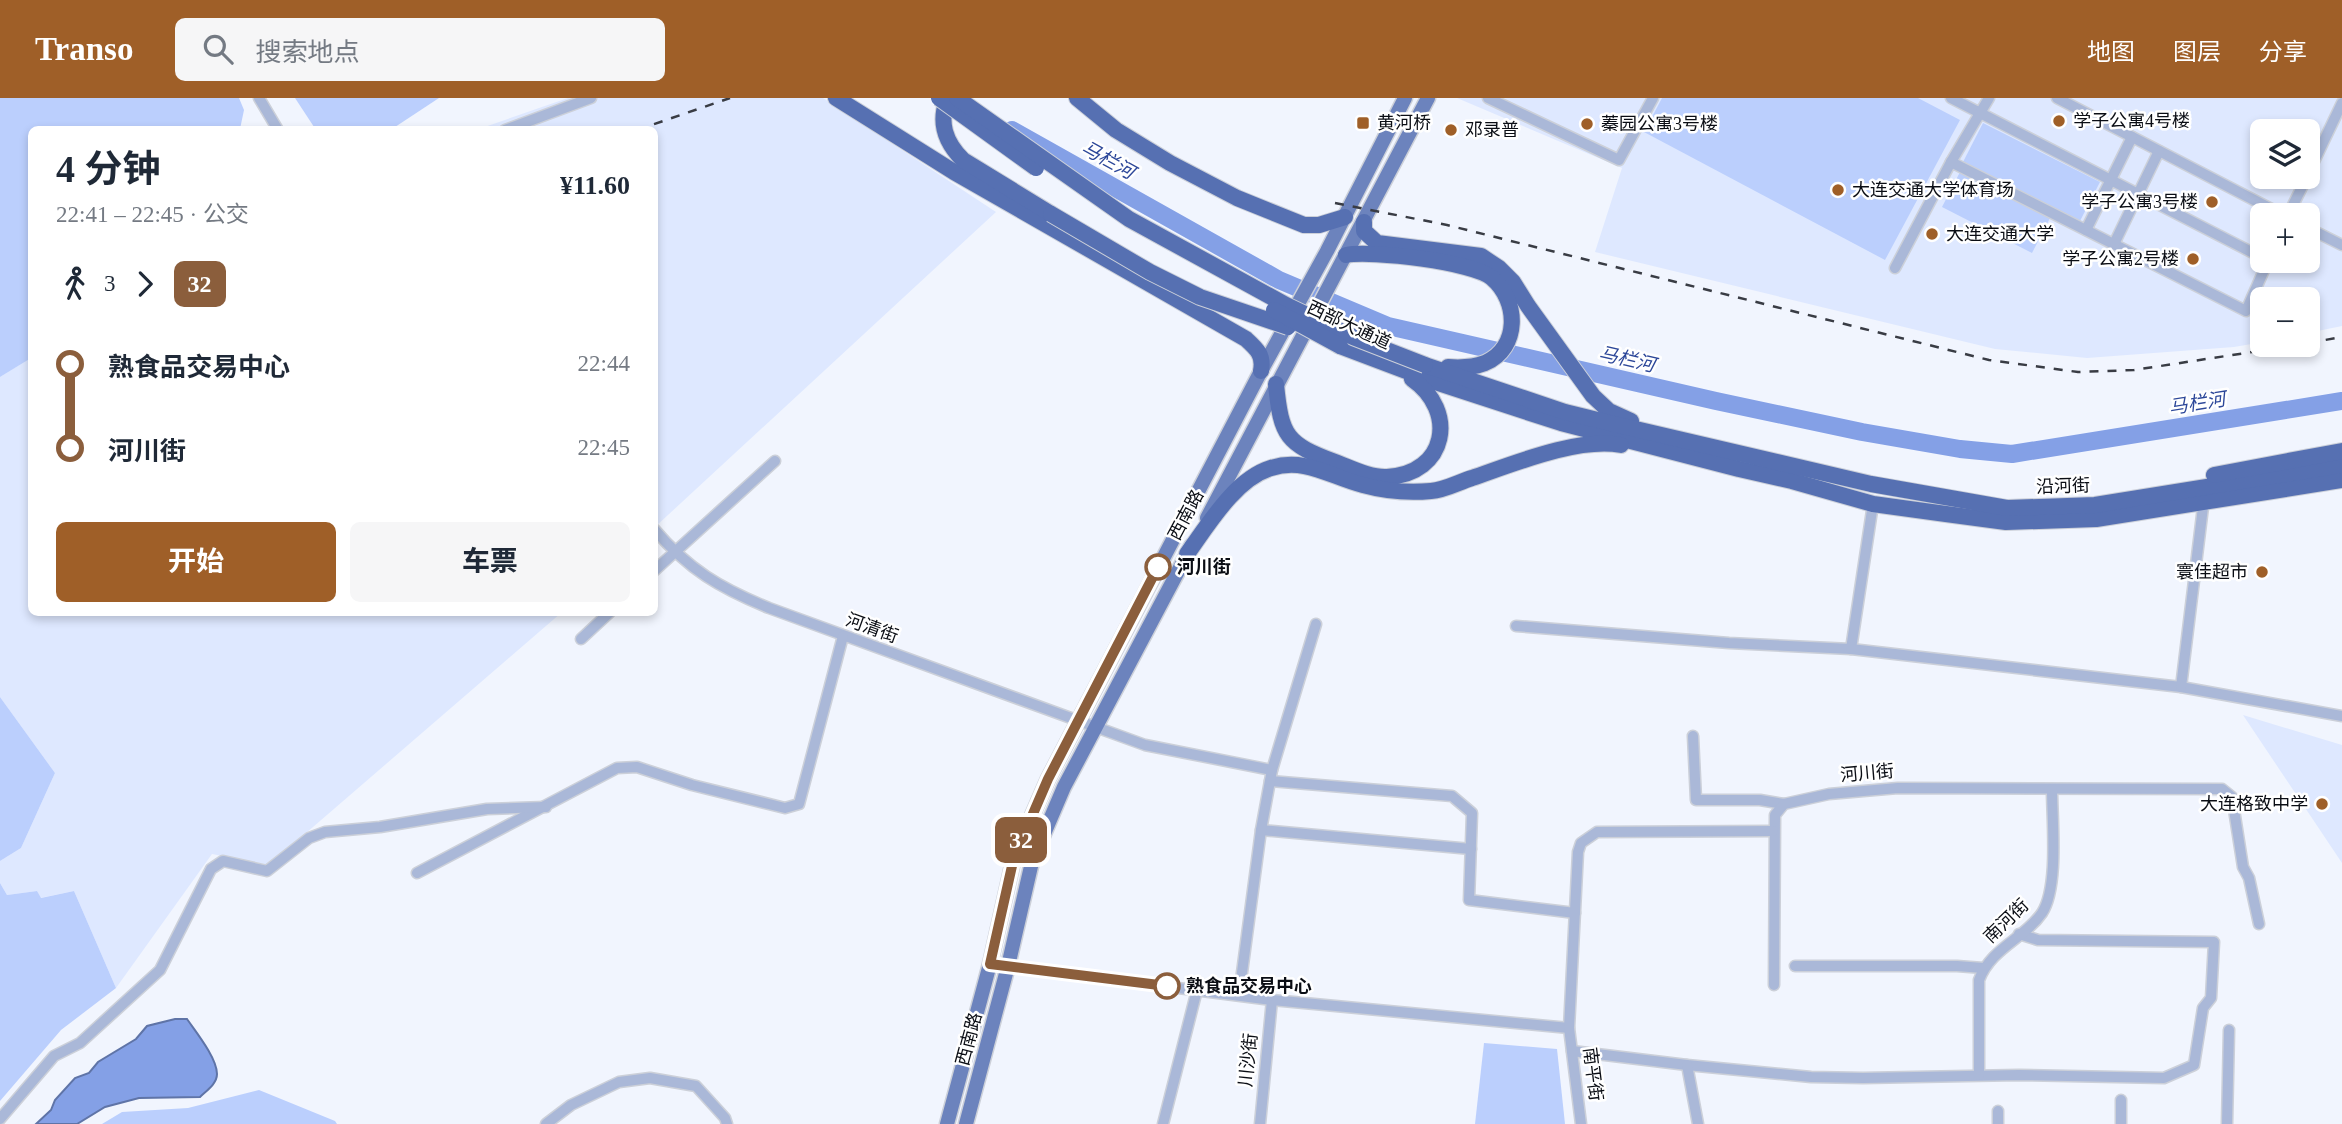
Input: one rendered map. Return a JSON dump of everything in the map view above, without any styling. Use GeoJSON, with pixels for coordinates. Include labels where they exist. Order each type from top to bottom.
{"type":"FeatureCollection","features":[{"type":"Feature","properties":{"kind":"highway"},"geometry":{"type":"LineString","coordinates":[[836,98],[954,172],[1246,339],[1261,354],[1261,370]]}},
{"type":"Feature","properties":{"kind":"highway","name":"西部大通道"},"geometry":{"type":"LineString","coordinates":[[939,98],[1123,228],[1340,346],[1438,383],[1562,423],[1792,481]]}},
{"type":"Feature","properties":{"kind":"highway"},"geometry":{"type":"LineString","coordinates":[[948,98],[943,120],[946,134],[951,148],[963,160],[1150,272],[1200,297],[1340,346]]}},
{"type":"Feature","properties":{"kind":"highway","name":"西部大通道"},"geometry":{"type":"LineString","coordinates":[[957,98],[1129,219],[1286,305],[1353,337],[1425,365],[1565,412],[1787,464]]}},
{"type":"Feature","properties":{"kind":"highway"},"geometry":{"type":"LineString","coordinates":[[1069,98],[1082,102],[1116,130],[1170,163],[1237,198],[1281,217],[1304,225],[1345,217]]}},
{"type":"Feature","properties":{"kind":"highway"},"geometry":{"type":"LineString","coordinates":[[1364,222],[1364,231],[1377,243],[1481,256],[1513,282],[1593,396],[1609,411],[1725,451]]}},
{"type":"Feature","properties":{"kind":"highway"},"geometry":{"type":"LineString","coordinates":[[1345,258],[1371,252],[1471,268],[1482,271],[1494,280],[1510,300],[1513,313],[1511,329],[1506,342],[1496,355],[1486,362],[1466,369],[1425,365]]}},
{"type":"Feature","properties":{"kind":"highway"},"geometry":{"type":"LineString","coordinates":[[1276,384],[1279,413],[1288,435],[1300,447],[1368,475],[1387,477],[1425,464],[1436,452],[1440,435],[1437,408],[1426,389],[1386,363]]}},
{"type":"Feature","properties":{"kind":"highway"},"geometry":{"type":"LineString","coordinates":[[1187,554],[1240,486],[1258,473],[1273,467],[1296,464],[1324,470],[1362,485],[1404,492],[1434,491],[1566,448],[1612,443],[1739,469]]}},
{"type":"Feature","properties":{"kind":"highway"},"geometry":{"type":"LineString","coordinates":[[2007,508],[2111,493],[2342,452]]}},
{"type":"Feature","properties":{"kind":"highway","name":"沿河街"},"geometry":{"type":"LineString","coordinates":[[1787,464],[1871,484],[2007,508],[2095,505],[2342,465]]}},
{"type":"Feature","properties":{"kind":"highway","name":"沿河街"},"geometry":{"type":"LineString","coordinates":[[1792,481],[1873,504],[2006,522],[2113,516],[2342,480]]}},
{"type":"Feature","properties":{"kind":"highway"},"geometry":{"type":"LineString","coordinates":[[2113,516],[2342,489]]}},
{"type":"Feature","properties":{"kind":"main road","name":"西南路"},"geometry":{"type":"LineString","coordinates":[[947,1124],[990,964],[1014,857],[1048,779],[1261,370],[1345,217],[1405,98]]}},
{"type":"Feature","properties":{"kind":"main road","name":"西南路"},"geometry":{"type":"LineString","coordinates":[[966,1124],[1008,966],[1032,862],[1064,787],[1428,98]]}},
{"type":"Feature","properties":{"kind":"street"},"geometry":{"type":"LineString","coordinates":[[259,98],[276,126]]}},
{"type":"Feature","properties":{"kind":"street"},"geometry":{"type":"LineString","coordinates":[[516,126],[591,98]]}},
{"type":"Feature","properties":{"kind":"street"},"geometry":{"type":"LineString","coordinates":[[1488,98],[1619,160],[1653,98]]}},
{"type":"Feature","properties":{"kind":"street"},"geometry":{"type":"LineString","coordinates":[[1951,98],[2250,251]]}},
{"type":"Feature","properties":{"kind":"street"},"geometry":{"type":"LineString","coordinates":[[1895,268],[1951,162],[1989,98]]}},
{"type":"Feature","properties":{"kind":"street"},"geometry":{"type":"LineString","coordinates":[[2057,98],[2260,203]]}},
{"type":"Feature","properties":{"kind":"street"},"geometry":{"type":"LineString","coordinates":[[2320,150],[2342,103]]}},
{"type":"Feature","properties":{"kind":"street"},"geometry":{"type":"LineString","coordinates":[[2086,230],[2132,137]]}},
{"type":"Feature","properties":{"kind":"street"},"geometry":{"type":"LineString","coordinates":[[2114,244],[2159,151]]}},
{"type":"Feature","properties":{"kind":"street"},"geometry":{"type":"LineString","coordinates":[[1951,162],[2246,311],[2263,273]]}},
{"type":"Feature","properties":{"kind":"street"},"geometry":{"type":"LineString","coordinates":[[2320,234],[2342,244]]}},
{"type":"Feature","properties":{"kind":"street"},"geometry":{"type":"LineString","coordinates":[[658,567],[775,461]]}},
{"type":"Feature","properties":{"kind":"street"},"geometry":{"type":"LineString","coordinates":[[1851,649],[1873,504]]}},
{"type":"Feature","properties":{"kind":"street"},"geometry":{"type":"LineString","coordinates":[[2181,687],[2203,507]]}},
{"type":"Feature","properties":{"kind":"street","name":"河清街"},"geometry":{"type":"LineString","coordinates":[[658,533],[703,576],[740,596],[1145,745],[1271,776],[1451,796],[1472,813],[1471,849]]}},
{"type":"Feature","properties":{"kind":"street"},"geometry":{"type":"LineString","coordinates":[[581,639],[606,616]]}},
{"type":"Feature","properties":{"kind":"street"},"geometry":{"type":"LineString","coordinates":[[1239,995],[1271,776],[1316,624]]}},
{"type":"Feature","properties":{"kind":"street"},"geometry":{"type":"LineString","coordinates":[[1516,626],[1728,643],[1851,649],[2181,687],[2342,716]]}},
{"type":"Feature","properties":{"kind":"street"},"geometry":{"type":"LineString","coordinates":[[417,873],[617,768],[637,767],[692,785],[785,808],[799,804],[843,636]]}},
{"type":"Feature","properties":{"kind":"street","name":"河川街"},"geometry":{"type":"LineString","coordinates":[[1693,736],[1696,800],[1760,800],[1784,804],[1829,794],[1898,788],[2222,789],[2232,797],[2243,867],[2249,878],[2259,924]]}},
{"type":"Feature","properties":{"kind":"street","name":"南河街"},"geometry":{"type":"LineString","coordinates":[[1979,1075],[1979,980],[1983,968],[2002,947],[2042,913],[2052,888],[2052,789]]}},
{"type":"Feature","properties":{"kind":"street"},"geometry":{"type":"LineString","coordinates":[[1774,985],[1773,831],[1775,815],[1784,804]]}},
{"type":"Feature","properties":{"kind":"street"},"geometry":{"type":"LineString","coordinates":[[0,1118],[54,1056],[80,1043],[160,970],[211,869],[223,861],[267,871],[309,838],[325,832],[380,827],[487,809],[546,807]]}},
{"type":"Feature","properties":{"kind":"street"},"geometry":{"type":"LineString","coordinates":[[1261,830],[1471,849],[1469,901],[1575,912]]}},
{"type":"Feature","properties":{"kind":"street"},"geometry":{"type":"LineString","coordinates":[[990,964],[1272,1000],[1569,1028],[1577,852],[1581,843],[1597,832],[1773,831]]}},
{"type":"Feature","properties":{"kind":"street"},"geometry":{"type":"LineString","coordinates":[[1572,1051],[1811,1077],[1979,1075],[2164,1078],[2194,1065],[2203,1008],[2211,998],[2214,942],[2038,940],[2019,934]]}},
{"type":"Feature","properties":{"kind":"street"},"geometry":{"type":"LineString","coordinates":[[1795,966],[1983,968]]}},
{"type":"Feature","properties":{"kind":"street"},"geometry":{"type":"LineString","coordinates":[[1163,1124],[1197,990]]}},
{"type":"Feature","properties":{"kind":"street","name":"川沙街"},"geometry":{"type":"LineString","coordinates":[[1260,1124],[1272,1000]]}},
{"type":"Feature","properties":{"kind":"street","name":"南平街"},"geometry":{"type":"LineString","coordinates":[[1569,1028],[1581,1124]]}},
{"type":"Feature","properties":{"kind":"street"},"geometry":{"type":"LineString","coordinates":[[2227,1124],[2229,1030]]}},
{"type":"Feature","properties":{"kind":"street"},"geometry":{"type":"LineString","coordinates":[[1687,1065],[1698,1124]]}},
{"type":"Feature","properties":{"kind":"street"},"geometry":{"type":"LineString","coordinates":[[547,1124],[571,1105],[619,1082],[650,1078],[696,1086],[725,1118],[727,1124]]}},
{"type":"Feature","properties":{"kind":"street"},"geometry":{"type":"LineString","coordinates":[[2121,1100],[2121,1124]]}},
{"type":"Feature","properties":{"kind":"street"},"geometry":{"type":"LineString","coordinates":[[1998,1111],[1998,1124]]}},
{"type":"Feature","properties":{"kind":"shaded area"},"geometry":{"type":"Polygon","coordinates":[[[0,98],[239,98],[244,110],[241,126],[28,126],[28,360],[0,377],[0,98]]]}},
{"type":"Feature","properties":{"kind":"shaded area"},"geometry":{"type":"Polygon","coordinates":[[[295,98],[439,98],[397,126],[313,126],[295,98]]]}},
{"type":"Feature","properties":{"kind":"shaded area"},"geometry":{"type":"Polygon","coordinates":[[[568,98],[823,98],[996,212],[658,524],[658,126],[488,126],[568,98]]]}},
{"type":"Feature","properties":{"kind":"shaded area","name":"大连交通大学"},"geometry":{"type":"Polygon","coordinates":[[[1457,98],[2342,98],[2342,326],[2320,331],[2320,287],[2250,287],[2250,344],[2087,358],[1995,349],[1595,252],[1622,168],[1457,98]]]}},
{"type":"Feature","properties":{"kind":"shaded area","name":"大连交通大学体育场"},"geometry":{"type":"Polygon","coordinates":[[[1662,98],[1918,98],[1960,120],[1885,260],[1644,132],[1662,98]]]}},
{"type":"Feature","properties":{"kind":"shaded area"},"geometry":{"type":"Polygon","coordinates":[[[1983,123],[2100,182],[2080,221],[1963,162],[1983,123]]]}},
{"type":"Feature","properties":{"kind":"shaded area"},"geometry":{"type":"Polygon","coordinates":[[[1960,172],[2050,218],[2032,253],[1942,207],[1960,172]]]}},
{"type":"Feature","properties":{"kind":"shaded area"},"geometry":{"type":"Polygon","coordinates":[[[28,359],[28,616],[558,616],[269,865],[212,854],[116,988],[74,891],[40,898],[37,891],[7,895],[0,883],[0,861],[21,848],[55,773],[0,697],[0,377],[28,359]]]}},
{"type":"Feature","properties":{"kind":"shaded area"},"geometry":{"type":"Polygon","coordinates":[[[0,697],[55,773],[21,848],[0,861],[0,697]]]}},
{"type":"Feature","properties":{"kind":"shaded area","name":"大连格致中学"},"geometry":{"type":"Polygon","coordinates":[[[2243,715],[2342,745],[2342,863],[2243,715]]]}},
{"type":"Feature","properties":{"kind":"shaded area"},"geometry":{"type":"Polygon","coordinates":[[[0,883],[7,895],[37,891],[41,898],[74,891],[116,988],[61,1030],[0,1101],[0,883]]]}},
{"type":"Feature","properties":{"kind":"shaded area"},"geometry":{"type":"Polygon","coordinates":[[[187,1019],[214,1060],[217,1074],[215,1081],[200,1097],[139,1098],[105,1107],[77,1124],[36,1124],[51,1110],[55,1100],[75,1078],[89,1073],[98,1062],[136,1039],[147,1026],[187,1019]]]}},
{"type":"Feature","properties":{"kind":"shaded area"},"geometry":{"type":"Polygon","coordinates":[[[1484,1043],[1557,1049],[1565,1124],[1475,1124],[1484,1043]]]}},
{"type":"Feature","properties":{"kind":"shaded area"},"geometry":{"type":"Polygon","coordinates":[[[259,1090],[337,1124],[102,1124],[122,1112],[188,1108],[259,1090]]]}},
{"type":"Feature","properties":{"kind":"waterway","name":"马栏河"},"geometry":{"type":"LineString","coordinates":[[1012,130],[1279,280],[1388,326],[1862,432],[1960,449],[2012,454],[2342,401]]}},
{"type":"Feature","properties":{"kind":"railway"},"geometry":{"type":"LineString","coordinates":[[649,126],[730,98]]}},
{"type":"Feature","properties":{"kind":"railway"},"geometry":{"type":"LineString","coordinates":[[1335,203],[1447,225],[1989,360],[2078,372],[2134,370],[2250,352]]}},
{"type":"Feature","properties":{"kind":"railway"},"geometry":{"type":"LineString","coordinates":[[2320,341],[2342,337]]}},
{"type":"Feature","properties":{"kind":"bus line","name":"32"},"geometry":{"type":"LineString","coordinates":[[1158,567],[1048,779],[1014,857],[990,964],[1167,986]]}},
{"type":"Feature","properties":{"kind":"place","name":"学子公寓4号楼"},"geometry":{"type":"Point","coordinates":[2059,121]}},
{"type":"Feature","properties":{"kind":"place","name":"黄河桥"},"geometry":{"type":"Point","coordinates":[1363,123]}},
{"type":"Feature","properties":{"kind":"place","name":"蓁园公寓3号楼"},"geometry":{"type":"Point","coordinates":[1587,124]}},
{"type":"Feature","properties":{"kind":"place","name":"邓录普"},"geometry":{"type":"Point","coordinates":[1451,130]}},
{"type":"Feature","properties":{"kind":"place","name":"大连交通大学体育场"},"geometry":{"type":"Point","coordinates":[1838,190]}},
{"type":"Feature","properties":{"kind":"place","name":"学子公寓3号楼"},"geometry":{"type":"Point","coordinates":[2212,202]}},
{"type":"Feature","properties":{"kind":"place","name":"大连交通大学"},"geometry":{"type":"Point","coordinates":[1932,234]}},
{"type":"Feature","properties":{"kind":"place","name":"学子公寓2号楼"},"geometry":{"type":"Point","coordinates":[2193,259]}},
{"type":"Feature","properties":{"kind":"place","name":"河川街"},"geometry":{"type":"Point","coordinates":[1158,567]}},
{"type":"Feature","properties":{"kind":"place","name":"寰佳超市"},"geometry":{"type":"Point","coordinates":[2262,572]}},
{"type":"Feature","properties":{"kind":"place","name":"大连格致中学"},"geometry":{"type":"Point","coordinates":[2322,804]}},
{"type":"Feature","properties":{"kind":"place","name":"熟食品交易中心"},"geometry":{"type":"Point","coordinates":[1167,986]}}]}
